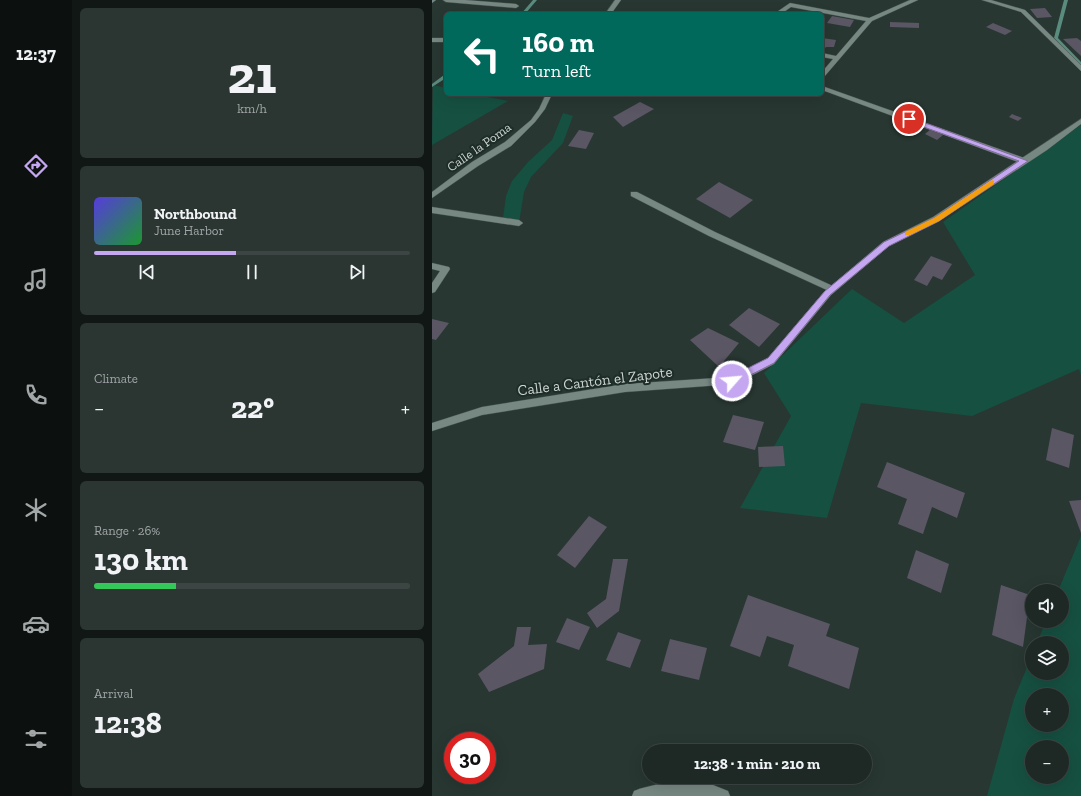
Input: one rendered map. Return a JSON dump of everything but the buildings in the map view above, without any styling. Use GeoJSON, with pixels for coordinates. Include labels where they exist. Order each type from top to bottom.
{"type":"FeatureCollection","features":[{"type":"Feature","properties":{"kind":"street"},"geometry":{"type":"LineString","coordinates":[[446,0],[516,6]]}},
{"type":"Feature","properties":{"kind":"street"},"geometry":{"type":"LineString","coordinates":[[609,12],[618,0]]}},
{"type":"Feature","properties":{"kind":"street"},"geometry":{"type":"LineString","coordinates":[[824,73],[870,20],[915,0]]}},
{"type":"Feature","properties":{"kind":"street"},"geometry":{"type":"LineString","coordinates":[[985,0],[1023,11],[1081,69]]}},
{"type":"Feature","properties":{"kind":"street"},"geometry":{"type":"LineString","coordinates":[[780,12],[790,5],[870,20]]}},
{"type":"Feature","properties":{"kind":"street"},"geometry":{"type":"LineString","coordinates":[[432,40],[444,40]]}},
{"type":"Feature","properties":{"kind":"street"},"geometry":{"type":"LineString","coordinates":[[824,55],[836,58]]}},
{"type":"Feature","properties":{"kind":"street"},"geometry":{"type":"LineString","coordinates":[[824,89],[1024,161]]}},
{"type":"Feature","properties":{"kind":"street","name":"Calle la Poma"},"geometry":{"type":"LineString","coordinates":[[432,196],[474,164],[508,144],[533,121],[542,109],[548,96]]}},
{"type":"Feature","properties":{"kind":"street","name":"Calle a Cantón el Zapote"},"geometry":{"type":"LineString","coordinates":[[432,427],[482,411],[625,388],[732,381],[771,361],[832,289],[886,244],[936,219],[1024,161],[1081,120]]}},
{"type":"Feature","properties":{"kind":"street"},"geometry":{"type":"LineString","coordinates":[[634,194],[712,234],[832,289]]}},
{"type":"Feature","properties":{"kind":"street"},"geometry":{"type":"LineString","coordinates":[[432,210],[519,223]]}},
{"type":"Feature","properties":{"kind":"street"},"geometry":{"type":"LineString","coordinates":[[432,266],[446,269],[432,290]]}},
{"type":"Feature","properties":{"kind":"street"},"geometry":{"type":"LineString","coordinates":[[639,796],[676,789],[700,788],[723,796]]}},
{"type":"Feature","properties":{"kind":"green space"},"geometry":{"type":"Polygon","coordinates":[[[433,85],[444,88],[444,96],[484,96],[508,101],[432,145],[433,85]]]}},
{"type":"Feature","properties":{"kind":"green space"},"geometry":{"type":"Polygon","coordinates":[[[563,113],[573,116],[563,143],[531,177],[524,192],[519,223],[503,218],[506,196],[512,181],[528,162],[552,140],[563,113]]]}},
{"type":"Feature","properties":{"kind":"green space"},"geometry":{"type":"Polygon","coordinates":[[[1081,125],[1081,375],[1079,369],[972,416],[861,403],[827,518],[740,508],[791,416],[764,373],[852,289],[904,323],[975,275],[943,222],[1081,125]]]}},
{"type":"Feature","properties":{"kind":"green space"},"geometry":{"type":"Polygon","coordinates":[[[1081,536],[1081,796],[987,796],[1014,699],[1025,672],[1025,680],[1069,680],[1069,636],[1040,636],[1043,628],[1069,628],[1069,584],[1061,584],[1081,536]]]}},
{"type":"Feature","properties":{"kind":"waterway"},"geometry":{"type":"LineString","coordinates":[[525,12],[535,0]]}},
{"type":"Feature","properties":{"kind":"waterway"},"geometry":{"type":"LineString","coordinates":[[1066,0],[1056,38],[1081,65]]}},
{"type":"Feature","properties":{"kind":"waterway"},"geometry":{"type":"LineString","coordinates":[[432,86],[444,77]]}},
{"type":"Feature","properties":{"kind":"slow traffic"},"geometry":{"type":"LineString","coordinates":[[908,233],[936,219],[992,182]]}},
{"type":"Feature","properties":{"kind":"route"},"geometry":{"type":"LineString","coordinates":[[732,381],[771,361],[828,293],[886,244],[936,219],[1024,161],[909,119]]}}]}
